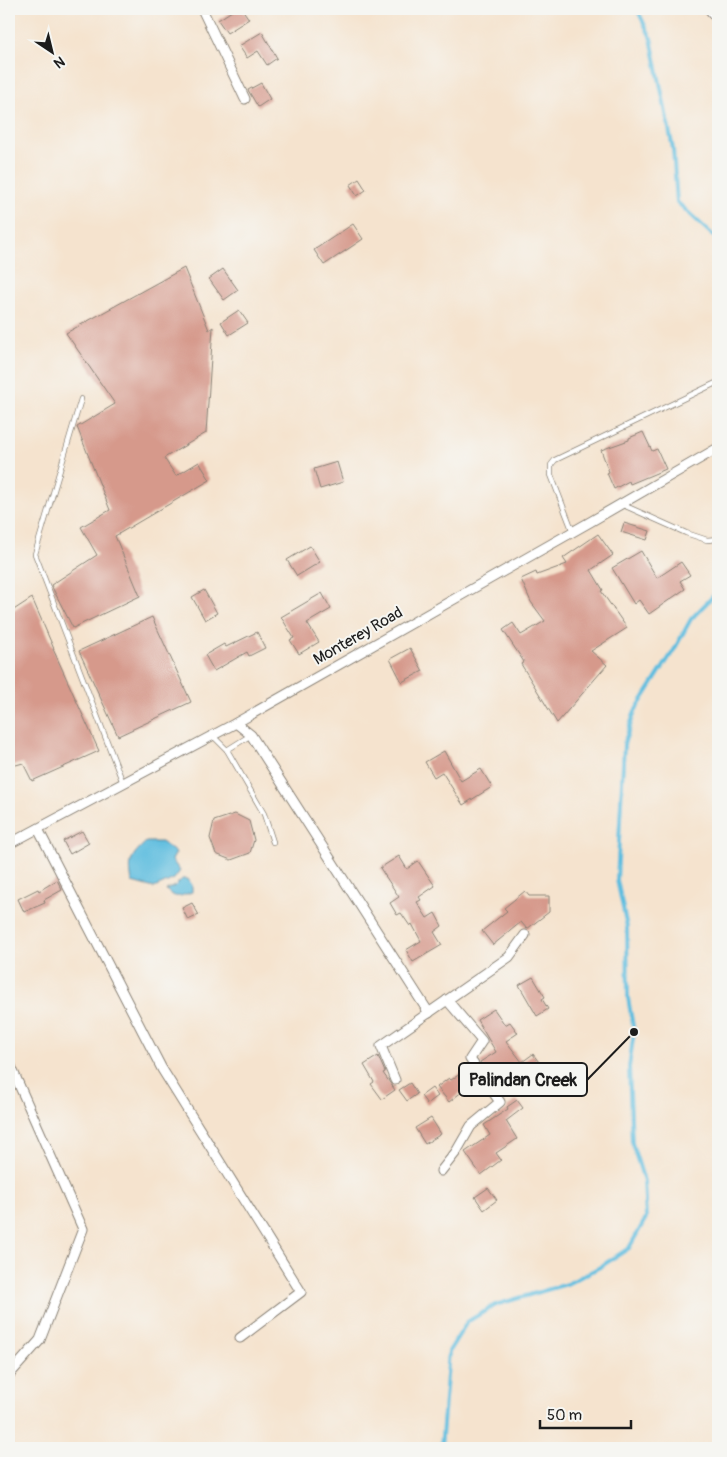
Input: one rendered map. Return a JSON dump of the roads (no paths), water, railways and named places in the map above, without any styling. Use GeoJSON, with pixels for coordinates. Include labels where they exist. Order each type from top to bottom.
{"type":"FeatureCollection","features":[{"type":"Feature","properties":{"kind":"street"},"geometry":{"type":"LineString","coordinates":[[202,9],[245,99]]}},
{"type":"Feature","properties":{"kind":"street"},"geometry":{"type":"LineString","coordinates":[[709,9],[718,20]]}},
{"type":"Feature","properties":{"kind":"street","name":"Monterey Road"},"geometry":{"type":"LineString","coordinates":[[9,844],[236,723],[718,448]]}},
{"type":"Feature","properties":{"kind":"street"},"geometry":{"type":"LineString","coordinates":[[236,723],[250,735],[429,1013]]}},
{"type":"Feature","properties":{"kind":"street"},"geometry":{"type":"LineString","coordinates":[[38,829],[162,1069],[302,1292],[240,1338]]}},
{"type":"Feature","properties":{"kind":"street"},"geometry":{"type":"LineString","coordinates":[[395,1080],[381,1046],[509,957],[525,935]]}},
{"type":"Feature","properties":{"kind":"street"},"geometry":{"type":"LineString","coordinates":[[441,1171],[456,1152],[471,1126],[500,1102],[470,1059],[482,1041],[447,1000]]}},
{"type":"Feature","properties":{"kind":"street"},"geometry":{"type":"LineString","coordinates":[[9,1062],[83,1229],[40,1340],[9,1375]]}},
{"type":"Feature","properties":{"kind":"lane"},"geometry":{"type":"LineString","coordinates":[[573,532],[551,475],[551,465],[555,460],[718,382]]}},
{"type":"Feature","properties":{"kind":"lane"},"geometry":{"type":"LineString","coordinates":[[81,399],[35,554],[123,783]]}},
{"type":"Feature","properties":{"kind":"lane"},"geometry":{"type":"LineString","coordinates":[[621,504],[693,535],[707,540],[718,539]]}},
{"type":"Feature","properties":{"kind":"lane"},"geometry":{"type":"LineString","coordinates":[[212,735],[227,750],[264,814],[273,842]]}},
{"type":"Feature","properties":{"kind":"lane"},"geometry":{"type":"LineString","coordinates":[[227,750],[250,735]]}},
{"type":"Feature","properties":{"kind":"water"},"geometry":{"type":"Polygon","coordinates":[[[146,842],[162,842],[176,853],[172,860],[180,871],[174,879],[154,888],[132,882],[130,868],[132,859],[146,842]]]}},
{"type":"Feature","properties":{"kind":"water"},"geometry":{"type":"Polygon","coordinates":[[[182,879],[188,879],[192,885],[192,892],[175,896],[166,890],[175,886],[182,879]]]}},
{"type":"Feature","properties":{"kind":"waterway"},"geometry":{"type":"LineString","coordinates":[[637,9],[651,38],[673,149],[677,202],[718,240]]}},
{"type":"Feature","properties":{"kind":"waterway"},"geometry":{"type":"LineString","coordinates":[[441,1448],[449,1351],[467,1322],[495,1305],[567,1284],[600,1267],[629,1248],[646,1218],[644,1181],[632,1143],[629,1067],[634,1032],[628,998],[627,927],[617,880],[624,744],[635,711],[674,650],[691,619],[718,591]]}},
{"type":"Feature","properties":{"kind":"place","name":"Palindan Creek"},"geometry":{"type":"Point","coordinates":[634,1032]}}]}
